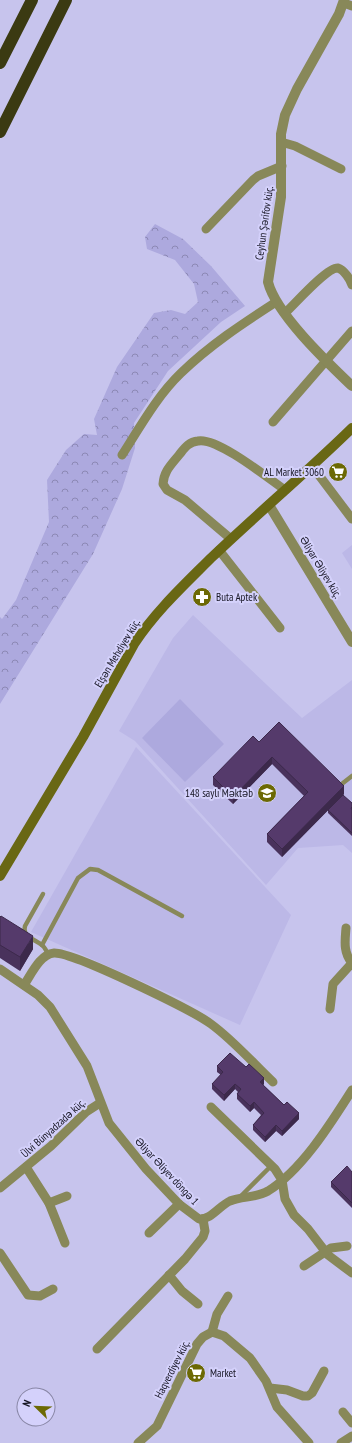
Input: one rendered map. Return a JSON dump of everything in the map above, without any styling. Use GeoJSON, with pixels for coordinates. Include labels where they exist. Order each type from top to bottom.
{"type":"FeatureCollection","features":[{"type":"Feature","properties":{"kind":"highway"},"geometry":{"type":"LineString","coordinates":[[0,63],[32,0]]}},
{"type":"Feature","properties":{"kind":"highway"},"geometry":{"type":"LineString","coordinates":[[0,132],[66,0]]}},
{"type":"Feature","properties":{"kind":"main road","name":"Elşən Mehdiyev küç."},"geometry":{"type":"LineString","coordinates":[[0,876],[49,796],[134,644],[148,623],[172,596],[219,550],[352,428]]}},
{"type":"Feature","properties":{"kind":"street","name":"Ceyhun Şərifov küç."},"geometry":{"type":"LineString","coordinates":[[347,3],[289,105],[282,124],[281,197],[268,282],[271,294],[276,302],[325,360],[352,386]]}},
{"type":"Feature","properties":{"kind":"street"},"geometry":{"type":"LineString","coordinates":[[281,142],[295,146],[341,168]]}},
{"type":"Feature","properties":{"kind":"street"},"geometry":{"type":"LineString","coordinates":[[206,229],[253,180],[258,176],[282,166]]}},
{"type":"Feature","properties":{"kind":"street"},"geometry":{"type":"LineString","coordinates":[[285,313],[333,269],[339,268],[352,282]]}},
{"type":"Feature","properties":{"kind":"street"},"geometry":{"type":"LineString","coordinates":[[122,455],[164,393],[180,374],[222,337],[276,302]]}},
{"type":"Feature","properties":{"kind":"street"},"geometry":{"type":"LineString","coordinates":[[273,422],[325,360],[352,331]]}},
{"type":"Feature","properties":{"kind":"street"},"geometry":{"type":"LineString","coordinates":[[231,539],[185,500],[167,490],[163,484],[164,475],[167,469],[189,444],[199,440],[211,442],[254,467],[285,490]]}},
{"type":"Feature","properties":{"kind":"street"},"geometry":{"type":"LineString","coordinates":[[312,466],[352,519]]}},
{"type":"Feature","properties":{"kind":"street","name":"Əliyar Əliyev küç."},"geometry":{"type":"LineString","coordinates":[[269,505],[352,642]]}},
{"type":"Feature","properties":{"kind":"street"},"geometry":{"type":"LineString","coordinates":[[219,550],[280,628]]}},
{"type":"Feature","properties":{"kind":"street"},"geometry":{"type":"LineString","coordinates":[[330,1009],[331,988],[352,963],[347,957],[345,948],[346,928]]}},
{"type":"Feature","properties":{"kind":"street"},"geometry":{"type":"LineString","coordinates":[[24,985],[42,959],[48,954],[54,953],[75,957],[199,1017],[220,1032],[273,1082]]}},
{"type":"Feature","properties":{"kind":"street","name":"Ülvi Bünyadzadə küç."},"geometry":{"type":"LineString","coordinates":[[0,969],[38,995],[58,1018],[87,1066],[100,1103],[86,1112],[67,1132],[26,1168],[1,1185]]}},
{"type":"Feature","properties":{"kind":"street","name":"Əliyar Əliyev döngə 1"},"geometry":{"type":"LineString","coordinates":[[100,1103],[115,1132],[146,1169],[179,1204],[194,1217],[203,1219],[224,1204],[240,1198],[262,1194],[282,1180],[319,1139],[352,1090]]}},
{"type":"Feature","properties":{"kind":"street"},"geometry":{"type":"LineString","coordinates":[[211,1107],[271,1166],[282,1180],[289,1207],[325,1252],[352,1273]]}},
{"type":"Feature","properties":{"kind":"street"},"geometry":{"type":"LineString","coordinates":[[26,1168],[49,1203],[65,1243]]}},
{"type":"Feature","properties":{"kind":"street"},"geometry":{"type":"LineString","coordinates":[[49,1203],[67,1196]]}},
{"type":"Feature","properties":{"kind":"street"},"geometry":{"type":"LineString","coordinates":[[149,1233],[179,1204]]}},
{"type":"Feature","properties":{"kind":"street"},"geometry":{"type":"LineString","coordinates":[[97,1349],[169,1275],[203,1236],[206,1231],[203,1219]]}},
{"type":"Feature","properties":{"kind":"street"},"geometry":{"type":"LineString","coordinates":[[304,1266],[325,1252],[338,1246],[348,1246]]}},
{"type":"Feature","properties":{"kind":"street"},"geometry":{"type":"LineString","coordinates":[[0,1253],[28,1295],[40,1296],[53,1289]]}},
{"type":"Feature","properties":{"kind":"street"},"geometry":{"type":"LineString","coordinates":[[169,1275],[182,1291],[198,1304]]}},
{"type":"Feature","properties":{"kind":"street"},"geometry":{"type":"LineString","coordinates":[[228,1296],[217,1314],[212,1332],[224,1336],[244,1351],[270,1388],[277,1407],[309,1443]]}},
{"type":"Feature","properties":{"kind":"street","name":"Haqverdiyev küç."},"geometry":{"type":"LineString","coordinates":[[141,1442],[157,1426],[197,1344],[203,1337],[212,1332]]}},
{"type":"Feature","properties":{"kind":"street"},"geometry":{"type":"LineString","coordinates":[[270,1388],[287,1390],[303,1396],[308,1396],[312,1393],[324,1371]]}},
{"type":"Feature","properties":{"kind":"street"},"geometry":{"type":"LineString","coordinates":[[342,1412],[352,1423]]}},
{"type":"Feature","properties":{"kind":"street"},"geometry":{"type":"LineString","coordinates":[[341,1443],[352,1436]]}},
{"type":"Feature","properties":{"kind":"lane"},"geometry":{"type":"LineString","coordinates":[[343,783],[352,776]]}},
{"type":"Feature","properties":{"kind":"lane"},"geometry":{"type":"LineString","coordinates":[[42,945],[78,878],[90,868],[98,870],[182,916]]}},
{"type":"Feature","properties":{"kind":"lane"},"geometry":{"type":"LineString","coordinates":[[43,894],[25,926],[24,931],[25,934],[42,945],[48,954]]}},
{"type":"Feature","properties":{"kind":"lane"},"geometry":{"type":"LineString","coordinates":[[240,1198],[271,1166]]}},
{"type":"Feature","properties":{"kind":"shaded area"},"geometry":{"type":"Polygon","coordinates":[[[352,545],[352,569],[342,553],[352,545]]]}},
{"type":"Feature","properties":{"kind":"shaded area","name":"148 saylı Məktəb"},"geometry":{"type":"Polygon","coordinates":[[[193,615],[302,718],[352,680],[352,853],[343,845],[298,848],[266,885],[135,741],[119,731],[173,638],[193,615]]]}},
{"type":"Feature","properties":{"kind":"shaded area"},"geometry":{"type":"Polygon","coordinates":[[[136,747],[291,915],[240,1025],[31,932],[136,747]]]}},
{"type":"Feature","properties":{"kind":"green space"},"geometry":{"type":"Polygon","coordinates":[[[155,224],[183,239],[211,266],[245,306],[221,322],[168,371],[134,423],[135,448],[122,489],[93,554],[0,704],[0,617],[2,619],[16,600],[49,522],[47,480],[66,450],[84,434],[97,435],[94,419],[117,367],[154,313],[171,310],[185,314],[198,302],[194,284],[175,260],[147,249],[145,237],[155,224]]]}},
{"type":"Feature","properties":{"kind":"green space"},"geometry":{"type":"Polygon","coordinates":[[[180,699],[224,744],[185,782],[142,738],[180,699]]]}},
{"type":"Feature","properties":{"kind":"building"},"geometry":{"type":"Polygon","coordinates":[[[279,722],[344,786],[282,849],[267,834],[308,792],[272,757],[233,797],[213,777],[253,736],[259,742],[279,722]]]}},
{"type":"Feature","properties":{"kind":"building"},"geometry":{"type":"Polygon","coordinates":[[[343,795],[352,803],[352,833],[328,810],[343,795]]]}},
{"type":"Feature","properties":{"kind":"building"},"geometry":{"type":"Polygon","coordinates":[[[1,916],[33,936],[20,957],[0,945],[1,916]]]}},
{"type":"Feature","properties":{"kind":"building"},"geometry":{"type":"Polygon","coordinates":[[[230,1053],[246,1067],[249,1064],[264,1078],[260,1082],[284,1105],[287,1102],[299,1113],[282,1131],[276,1125],[265,1137],[253,1125],[264,1113],[254,1102],[250,1106],[237,1094],[241,1089],[235,1084],[224,1095],[212,1084],[223,1072],[217,1066],[230,1053]]]}},
{"type":"Feature","properties":{"kind":"building"},"geometry":{"type":"Polygon","coordinates":[[[347,1166],[352,1172],[352,1203],[331,1182],[347,1166]]]}},
{"type":"Feature","properties":{"kind":"place","name":"AL Market 3060"},"geometry":{"type":"Point","coordinates":[338,472]}},
{"type":"Feature","properties":{"kind":"place","name":"Buta Aptek"},"geometry":{"type":"Point","coordinates":[202,597]}},
{"type":"Feature","properties":{"kind":"place","name":"148 saylı Məktəb"},"geometry":{"type":"Point","coordinates":[267,793]}},
{"type":"Feature","properties":{"kind":"place","name":"Market"},"geometry":{"type":"Point","coordinates":[196,1373]}}]}
